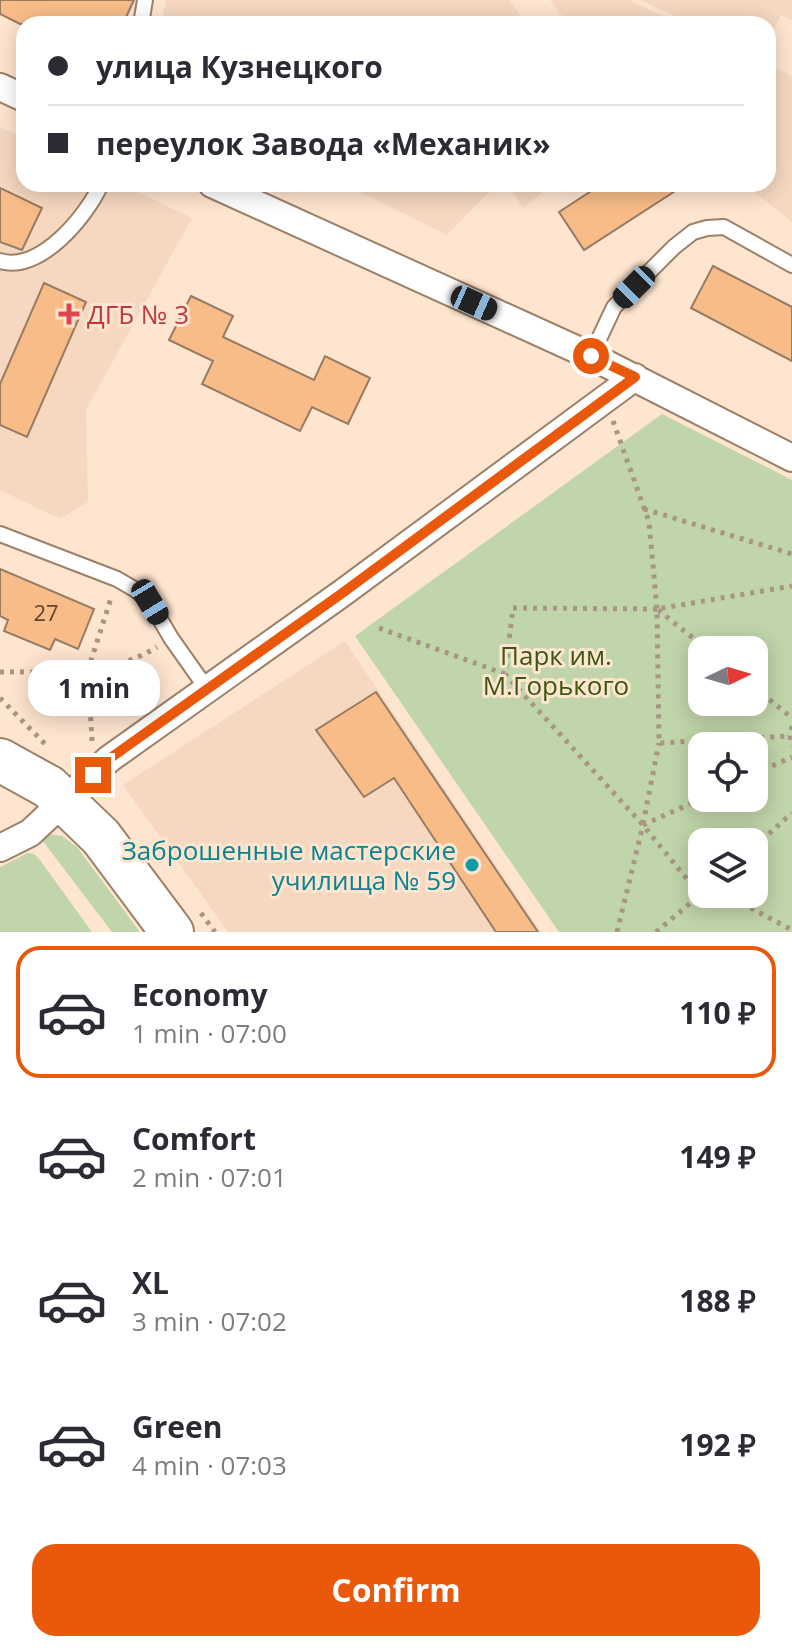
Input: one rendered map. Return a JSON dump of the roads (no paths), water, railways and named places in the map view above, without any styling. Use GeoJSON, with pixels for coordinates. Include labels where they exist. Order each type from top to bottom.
{"type":"FeatureCollection","features":[{"type":"Feature","properties":{"kind":"main road"},"geometry":{"type":"LineString","coordinates":[[0,760],[49,787],[79,789],[101,837],[172,932]]}},
{"type":"Feature","properties":{"kind":"street"},"geometry":{"type":"LineString","coordinates":[[230,192],[591,356],[792,458]]}},
{"type":"Feature","properties":{"kind":"street"},"geometry":{"type":"LineString","coordinates":[[0,848],[30,833],[109,759],[341,594],[635,377]]}},
{"type":"Feature","properties":{"kind":"lane"},"geometry":{"type":"LineString","coordinates":[[1,266],[35,257],[49,248],[66,234],[96,192]]}},
{"type":"Feature","properties":{"kind":"lane"},"geometry":{"type":"LineString","coordinates":[[591,356],[614,307],[693,232],[724,227],[792,265]]}},
{"type":"Feature","properties":{"kind":"lane"},"geometry":{"type":"LineString","coordinates":[[0,534],[117,579],[136,590],[150,602],[207,689]]}},
{"type":"Feature","properties":{"kind":"place","name":"ДГБ № 3"},"geometry":{"type":"Point","coordinates":[69,314]}},
{"type":"Feature","properties":{"kind":"place","name":"Заброшенные мастерские училища № 59"},"geometry":{"type":"Point","coordinates":[472,865]}},
{"type":"Feature","properties":{"kind":"park label","name":"Парк им. М.Горького"},"geometry":{"type":"Point","coordinates":[556,670]}}]}
